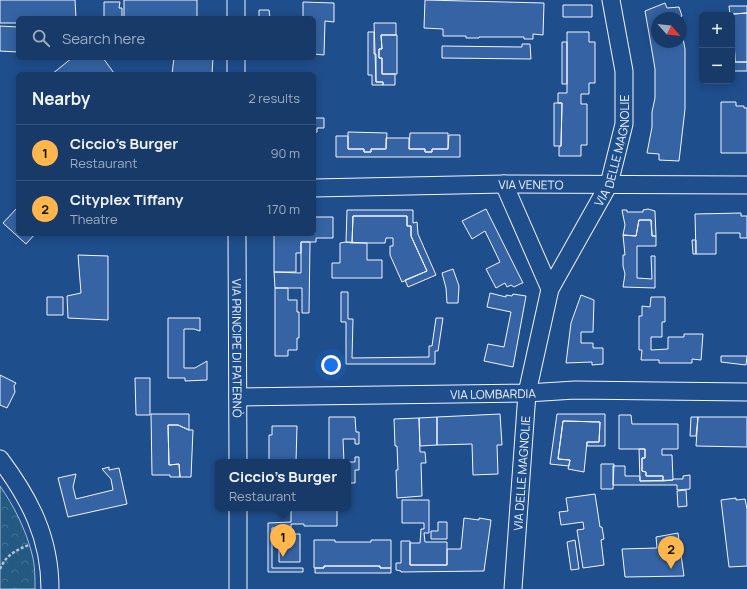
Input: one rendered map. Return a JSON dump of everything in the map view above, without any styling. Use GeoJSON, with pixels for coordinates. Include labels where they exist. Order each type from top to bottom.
{"type":"FeatureCollection","features":[{"type":"Feature","properties":{"kind":"street"},"geometry":{"type":"LineString","coordinates":[[236,0],[236,16]]}},
{"type":"Feature","properties":{"kind":"street","name":"VIA DELLE MAGNOLIE"},"geometry":{"type":"LineString","coordinates":[[513,589],[527,393],[550,289],[609,184],[624,124],[624,71],[612,0]]}},
{"type":"Feature","properties":{"kind":"street"},"geometry":{"type":"LineString","coordinates":[[236,60],[236,72]]}},
{"type":"Feature","properties":{"kind":"street"},"geometry":{"type":"LineString","coordinates":[[504,184],[550,289]]}},
{"type":"Feature","properties":{"kind":"street","name":"VIA VENETO"},"geometry":{"type":"LineString","coordinates":[[316,188],[504,184],[747,184]]}},
{"type":"Feature","properties":{"kind":"street","name":"VIA PRINCIPE DI PATERNÒ"},"geometry":{"type":"LineString","coordinates":[[237,236],[238,459]]}},
{"type":"Feature","properties":{"kind":"street","name":"VIA LOMBARDIA"},"geometry":{"type":"LineString","coordinates":[[238,397],[527,393],[575,390],[747,392]]}},
{"type":"Feature","properties":{"kind":"street"},"geometry":{"type":"LineString","coordinates":[[0,459],[23,493],[40,529],[50,568],[50,589]]}},
{"type":"Feature","properties":{"kind":"street"},"geometry":{"type":"LineString","coordinates":[[238,511],[238,589]]}},
{"type":"Feature","properties":{"kind":"path"},"geometry":{"type":"LineString","coordinates":[[0,569],[2,563],[14,551],[33,543]]}},
{"type":"Feature","properties":{"kind":"green space"},"geometry":{"type":"Polygon","coordinates":[[[0,486],[15,510],[23,527],[34,563],[35,589],[0,589],[0,486]]]}},
{"type":"Feature","properties":{"kind":"building"},"geometry":{"type":"Polygon","coordinates":[[[0,0],[75,0],[76,16],[16,16],[16,23],[0,23],[0,0]]]}},
{"type":"Feature","properties":{"kind":"building"},"geometry":{"type":"Polygon","coordinates":[[[124,0],[197,0],[197,16],[124,16],[124,0]]]}},
{"type":"Feature","properties":{"kind":"building"},"geometry":{"type":"Polygon","coordinates":[[[425,0],[544,3],[543,35],[533,34],[533,39],[524,39],[524,37],[466,38],[466,36],[443,36],[443,29],[424,28],[425,0]]]}},
{"type":"Feature","properties":{"kind":"building"},"geometry":{"type":"Polygon","coordinates":[[[104,2],[120,2],[119,8],[122,8],[122,16],[104,16],[104,2]]]}},
{"type":"Feature","properties":{"kind":"building"},"geometry":{"type":"Polygon","coordinates":[[[303,2],[334,3],[334,22],[325,21],[324,55],[316,54],[316,16],[303,16],[303,2]]]}},
{"type":"Feature","properties":{"kind":"building"},"geometry":{"type":"Polygon","coordinates":[[[665,3],[667,8],[679,7],[681,12],[651,12],[651,46],[645,11],[665,3]]]}},
{"type":"Feature","properties":{"kind":"building"},"geometry":{"type":"Polygon","coordinates":[[[563,5],[592,5],[592,17],[563,17],[563,5]]]}},
{"type":"Feature","properties":{"kind":"building"},"geometry":{"type":"Polygon","coordinates":[[[729,6],[747,6],[747,13],[735,14],[735,12],[730,12],[729,6]]]}},
{"type":"Feature","properties":{"kind":"building"},"geometry":{"type":"Polygon","coordinates":[[[259,10],[269,10],[270,16],[259,16],[259,10]]]}},
{"type":"Feature","properties":{"kind":"building"},"geometry":{"type":"Polygon","coordinates":[[[747,13],[747,62],[735,62],[735,14],[747,13]]]}},
{"type":"Feature","properties":{"kind":"building"},"geometry":{"type":"Polygon","coordinates":[[[374,23],[396,23],[396,35],[381,35],[382,49],[379,49],[379,58],[382,58],[382,74],[395,74],[395,85],[383,85],[383,82],[376,82],[374,23]]]}},
{"type":"Feature","properties":{"kind":"building"},"geometry":{"type":"Polygon","coordinates":[[[0,26],[16,27],[16,52],[0,51],[0,26]]]}},
{"type":"Feature","properties":{"kind":"building"},"geometry":{"type":"Polygon","coordinates":[[[368,32],[374,32],[376,82],[383,82],[383,85],[372,85],[372,75],[368,75],[368,32]]]}},
{"type":"Feature","properties":{"kind":"building"},"geometry":{"type":"Polygon","coordinates":[[[567,32],[589,32],[589,42],[595,42],[595,83],[589,83],[589,94],[581,94],[581,104],[587,104],[587,145],[581,145],[581,156],[559,156],[559,147],[561,146],[562,103],[558,103],[558,93],[567,93],[567,32]]]}},
{"type":"Feature","properties":{"kind":"building"},"geometry":{"type":"Polygon","coordinates":[[[381,35],[397,35],[397,74],[382,74],[382,58],[379,58],[379,49],[382,49],[381,35]]]}},
{"type":"Feature","properties":{"kind":"building"},"geometry":{"type":"Polygon","coordinates":[[[562,42],[567,42],[567,84],[562,84],[562,42]]]}},
{"type":"Feature","properties":{"kind":"building"},"geometry":{"type":"Polygon","coordinates":[[[522,44],[530,44],[531,59],[442,58],[442,46],[522,47],[522,44]]]}},
{"type":"Feature","properties":{"kind":"building"},"geometry":{"type":"Polygon","coordinates":[[[651,48],[685,48],[685,109],[679,161],[659,160],[659,154],[647,153],[652,127],[652,112],[655,98],[655,69],[651,48]]]}},
{"type":"Feature","properties":{"kind":"building"},"geometry":{"type":"Polygon","coordinates":[[[70,60],[104,60],[113,72],[54,72],[70,60]]]}},
{"type":"Feature","properties":{"kind":"building"},"geometry":{"type":"Polygon","coordinates":[[[174,60],[213,60],[212,72],[172,72],[174,60]]]}},
{"type":"Feature","properties":{"kind":"building"},"geometry":{"type":"Polygon","coordinates":[[[735,62],[747,62],[747,71],[735,71],[735,62]]]}},
{"type":"Feature","properties":{"kind":"building"},"geometry":{"type":"Polygon","coordinates":[[[721,102],[736,102],[736,106],[744,106],[744,108],[747,108],[747,153],[721,153],[721,102]]]}},
{"type":"Feature","properties":{"kind":"building"},"geometry":{"type":"Polygon","coordinates":[[[554,103],[562,103],[561,146],[554,146],[554,103]]]}},
{"type":"Feature","properties":{"kind":"building"},"geometry":{"type":"Polygon","coordinates":[[[316,118],[324,118],[324,128],[317,128],[317,132],[316,118]]]}},
{"type":"Feature","properties":{"kind":"building"},"geometry":{"type":"Polygon","coordinates":[[[348,132],[387,133],[386,149],[371,149],[371,152],[364,152],[364,149],[348,149],[348,132]]]}},
{"type":"Feature","properties":{"kind":"building"},"geometry":{"type":"Polygon","coordinates":[[[410,133],[448,133],[448,149],[432,149],[432,152],[425,152],[425,149],[409,149],[410,133]]]}},
{"type":"Feature","properties":{"kind":"building"},"geometry":{"type":"Polygon","coordinates":[[[449,135],[460,135],[460,157],[336,157],[336,136],[348,136],[348,149],[364,149],[364,152],[371,152],[371,149],[386,149],[386,138],[409,138],[409,149],[425,149],[425,152],[432,152],[432,149],[448,149],[449,135]]]}},
{"type":"Feature","properties":{"kind":"building"},"geometry":{"type":"Polygon","coordinates":[[[16,209],[16,235],[3,223],[16,209]]]}},
{"type":"Feature","properties":{"kind":"building"},"geometry":{"type":"Polygon","coordinates":[[[486,209],[523,283],[514,287],[511,285],[507,287],[505,283],[496,288],[486,269],[500,262],[485,231],[472,239],[462,221],[486,209]]]}},
{"type":"Feature","properties":{"kind":"building"},"geometry":{"type":"Polygon","coordinates":[[[648,209],[655,211],[656,236],[652,236],[651,220],[639,220],[636,236],[623,235],[625,225],[622,210],[627,210],[627,212],[643,212],[643,210],[648,209]]]}},
{"type":"Feature","properties":{"kind":"building"},"geometry":{"type":"Polygon","coordinates":[[[347,210],[413,210],[413,223],[417,222],[418,234],[436,275],[408,287],[405,280],[427,271],[411,236],[411,226],[407,226],[407,216],[353,216],[352,243],[346,242],[347,210]]]}},
{"type":"Feature","properties":{"kind":"building"},"geometry":{"type":"Polygon","coordinates":[[[741,213],[741,216],[747,216],[747,238],[740,238],[740,233],[716,233],[716,254],[696,254],[695,214],[741,213]]]}},
{"type":"Feature","properties":{"kind":"building"},"geometry":{"type":"Polygon","coordinates":[[[353,216],[407,216],[407,226],[411,226],[411,236],[427,271],[402,282],[390,255],[390,246],[393,246],[393,238],[386,238],[385,243],[352,243],[353,216]]]}},
{"type":"Feature","properties":{"kind":"building"},"geometry":{"type":"Polygon","coordinates":[[[316,217],[333,217],[333,238],[316,238],[316,242],[301,242],[301,253],[296,253],[296,272],[274,272],[274,236],[316,236],[316,217]]]}},
{"type":"Feature","properties":{"kind":"building"},"geometry":{"type":"Polygon","coordinates":[[[639,220],[651,220],[652,236],[656,236],[656,246],[637,246],[637,278],[652,279],[651,256],[655,256],[655,288],[623,287],[625,274],[623,255],[625,255],[623,235],[636,236],[639,220]]]}},
{"type":"Feature","properties":{"kind":"building"},"geometry":{"type":"Polygon","coordinates":[[[17,236],[33,236],[26,244],[17,236]]]}},
{"type":"Feature","properties":{"kind":"building"},"geometry":{"type":"Polygon","coordinates":[[[692,240],[696,240],[696,254],[693,254],[692,240]]]}},
{"type":"Feature","properties":{"kind":"building"},"geometry":{"type":"Polygon","coordinates":[[[301,242],[310,242],[309,313],[302,313],[302,288],[275,288],[274,272],[301,273],[301,242]]]}},
{"type":"Feature","properties":{"kind":"building"},"geometry":{"type":"Polygon","coordinates":[[[340,243],[367,243],[367,260],[382,260],[382,278],[332,278],[332,263],[340,263],[340,243]]]}},
{"type":"Feature","properties":{"kind":"building"},"geometry":{"type":"Polygon","coordinates":[[[78,255],[108,256],[108,320],[68,318],[67,296],[81,293],[78,255]]]}},
{"type":"Feature","properties":{"kind":"building"},"geometry":{"type":"Polygon","coordinates":[[[453,269],[459,286],[458,303],[447,303],[446,288],[442,273],[453,269]]]}},
{"type":"Feature","properties":{"kind":"building"},"geometry":{"type":"Polygon","coordinates":[[[275,288],[288,288],[288,300],[297,300],[297,312],[299,312],[299,338],[297,338],[297,350],[288,350],[288,356],[275,356],[275,288]]]}},
{"type":"Feature","properties":{"kind":"building"},"geometry":{"type":"Polygon","coordinates":[[[341,292],[348,292],[348,319],[353,319],[352,358],[429,357],[429,346],[432,346],[436,318],[443,318],[438,351],[435,351],[435,364],[346,364],[346,322],[341,322],[341,292]]]}},
{"type":"Feature","properties":{"kind":"building"},"geometry":{"type":"Polygon","coordinates":[[[490,293],[506,297],[506,295],[512,296],[513,294],[526,296],[513,367],[484,361],[488,344],[504,347],[511,312],[487,307],[490,293]]]}},
{"type":"Feature","properties":{"kind":"building"},"geometry":{"type":"Polygon","coordinates":[[[581,295],[594,300],[593,332],[581,332],[581,343],[593,343],[593,348],[603,348],[603,364],[592,365],[592,362],[566,363],[571,323],[581,295]]]}},
{"type":"Feature","properties":{"kind":"building"},"geometry":{"type":"Polygon","coordinates":[[[47,297],[63,297],[63,315],[47,315],[47,297]]]}},
{"type":"Feature","properties":{"kind":"building"},"geometry":{"type":"Polygon","coordinates":[[[651,297],[665,297],[665,322],[662,322],[662,337],[651,337],[651,350],[668,349],[668,337],[684,337],[684,334],[703,334],[701,360],[692,359],[692,363],[659,363],[659,360],[641,360],[642,350],[639,350],[639,316],[642,316],[642,306],[650,307],[651,297]]]}},
{"type":"Feature","properties":{"kind":"building"},"geometry":{"type":"Polygon","coordinates":[[[168,318],[200,318],[200,331],[194,329],[184,329],[184,368],[195,368],[207,361],[207,380],[185,381],[185,378],[168,378],[168,318]]]}},
{"type":"Feature","properties":{"kind":"building"},"geometry":{"type":"Polygon","coordinates":[[[721,356],[747,356],[746,365],[721,362],[721,356]]]}},
{"type":"Feature","properties":{"kind":"building"},"geometry":{"type":"Polygon","coordinates":[[[0,375],[16,383],[14,386],[15,392],[7,408],[0,405],[0,375]]]}},
{"type":"Feature","properties":{"kind":"building"},"geometry":{"type":"Polygon","coordinates":[[[135,378],[150,378],[150,415],[136,415],[135,378]]]}},
{"type":"Feature","properties":{"kind":"building"},"geometry":{"type":"Polygon","coordinates":[[[151,414],[189,414],[189,430],[178,425],[168,425],[169,465],[179,464],[180,477],[170,477],[170,475],[152,475],[151,414]]]}},
{"type":"Feature","properties":{"kind":"building"},"geometry":{"type":"Polygon","coordinates":[[[500,414],[502,445],[497,445],[498,474],[473,475],[472,444],[437,445],[437,417],[500,414]]]}},
{"type":"Feature","properties":{"kind":"building"},"geometry":{"type":"Polygon","coordinates":[[[557,414],[605,414],[605,446],[587,446],[587,442],[599,442],[600,422],[563,421],[558,459],[570,460],[569,466],[550,464],[557,414]]]}},
{"type":"Feature","properties":{"kind":"building"},"geometry":{"type":"Polygon","coordinates":[[[619,415],[631,415],[632,424],[678,424],[678,449],[662,449],[662,455],[672,455],[673,480],[663,481],[663,476],[646,476],[646,472],[642,471],[642,458],[645,458],[645,449],[619,449],[619,415]]]}},
{"type":"Feature","properties":{"kind":"building"},"geometry":{"type":"Polygon","coordinates":[[[329,417],[355,417],[356,432],[359,432],[359,444],[355,444],[355,439],[343,439],[344,459],[329,459],[329,417]]]}},
{"type":"Feature","properties":{"kind":"building"},"geometry":{"type":"Polygon","coordinates":[[[437,417],[437,445],[420,446],[419,418],[437,417]]]}},
{"type":"Feature","properties":{"kind":"building"},"geometry":{"type":"Polygon","coordinates":[[[691,417],[698,417],[696,436],[690,436],[691,417]]]}},
{"type":"Feature","properties":{"kind":"building"},"geometry":{"type":"Polygon","coordinates":[[[698,417],[747,417],[747,447],[696,446],[698,417]]]}},
{"type":"Feature","properties":{"kind":"building"},"geometry":{"type":"Polygon","coordinates":[[[419,418],[420,452],[425,452],[426,463],[421,463],[422,496],[397,498],[396,470],[398,470],[394,419],[419,418]]]}},
{"type":"Feature","properties":{"kind":"building"},"geometry":{"type":"Polygon","coordinates":[[[563,421],[600,422],[599,442],[587,442],[584,472],[568,469],[570,460],[558,459],[563,421]]]}},
{"type":"Feature","properties":{"kind":"building"},"geometry":{"type":"Polygon","coordinates":[[[168,425],[178,425],[189,430],[193,430],[191,477],[180,477],[179,464],[169,465],[168,425]]]}},
{"type":"Feature","properties":{"kind":"building"},"geometry":{"type":"Polygon","coordinates":[[[272,426],[297,426],[296,459],[269,459],[269,435],[272,435],[272,426]]]}},
{"type":"Feature","properties":{"kind":"building"},"geometry":{"type":"Polygon","coordinates":[[[639,449],[645,449],[645,458],[642,458],[642,471],[646,472],[646,476],[663,476],[663,481],[640,481],[639,449]]]}},
{"type":"Feature","properties":{"kind":"building"},"geometry":{"type":"Polygon","coordinates":[[[355,457],[359,457],[359,470],[355,470],[355,483],[351,483],[351,462],[355,462],[355,457]]]}},
{"type":"Feature","properties":{"kind":"building"},"geometry":{"type":"Polygon","coordinates":[[[601,464],[614,464],[613,489],[601,489],[601,464]]]}},
{"type":"Feature","properties":{"kind":"building"},"geometry":{"type":"Polygon","coordinates":[[[613,466],[625,466],[625,476],[640,476],[640,481],[683,479],[683,476],[690,475],[690,489],[677,490],[677,485],[613,485],[613,466]]]}},
{"type":"Feature","properties":{"kind":"building"},"geometry":{"type":"Polygon","coordinates":[[[109,467],[109,470],[119,468],[127,504],[68,517],[58,478],[76,474],[73,487],[76,499],[113,490],[111,479],[102,469],[109,467]]]}},
{"type":"Feature","properties":{"kind":"building"},"geometry":{"type":"Polygon","coordinates":[[[686,490],[687,506],[678,507],[677,491],[686,490]]]}},
{"type":"Feature","properties":{"kind":"building"},"geometry":{"type":"Polygon","coordinates":[[[595,494],[600,527],[602,527],[604,539],[601,540],[604,565],[583,568],[577,530],[584,529],[583,522],[561,525],[559,512],[568,511],[566,498],[595,494]]]}},
{"type":"Feature","properties":{"kind":"building"},"geometry":{"type":"Polygon","coordinates":[[[736,498],[736,500],[745,499],[747,509],[747,566],[729,567],[721,500],[736,498]]]}},
{"type":"Feature","properties":{"kind":"building"},"geometry":{"type":"Polygon","coordinates":[[[402,500],[429,500],[429,533],[424,533],[425,542],[447,542],[447,565],[410,565],[410,543],[420,543],[421,529],[424,529],[424,523],[402,523],[402,500]]]}},
{"type":"Feature","properties":{"kind":"building"},"geometry":{"type":"Polygon","coordinates":[[[291,511],[337,511],[337,526],[304,526],[304,524],[291,524],[291,527],[272,528],[272,568],[303,568],[303,572],[268,572],[268,523],[291,522],[291,511]]]}},
{"type":"Feature","properties":{"kind":"building"},"geometry":{"type":"Polygon","coordinates":[[[464,518],[491,520],[484,571],[401,572],[396,570],[396,563],[401,563],[401,541],[410,541],[410,565],[447,565],[447,549],[461,549],[464,518]]]}},
{"type":"Feature","properties":{"kind":"building"},"geometry":{"type":"Polygon","coordinates":[[[438,522],[447,522],[447,539],[431,539],[431,531],[438,531],[438,522]]]}},
{"type":"Feature","properties":{"kind":"building"},"geometry":{"type":"Polygon","coordinates":[[[678,533],[684,576],[625,577],[622,549],[657,548],[656,537],[678,533]]]}},
{"type":"Feature","properties":{"kind":"building"},"geometry":{"type":"Polygon","coordinates":[[[279,534],[300,534],[300,562],[279,562],[279,534]]]}},
{"type":"Feature","properties":{"kind":"building"},"geometry":{"type":"Polygon","coordinates":[[[314,540],[335,540],[335,542],[371,542],[371,540],[391,540],[391,568],[380,568],[380,566],[324,566],[324,568],[314,568],[314,540]]]}},
{"type":"Feature","properties":{"kind":"building"},"geometry":{"type":"Polygon","coordinates":[[[575,540],[579,569],[571,570],[567,542],[575,540]]]}},
{"type":"Feature","properties":{"kind":"building"},"geometry":{"type":"Polygon","coordinates":[[[324,566],[380,566],[380,568],[391,568],[391,573],[315,573],[315,568],[324,568],[324,566]]]}},
{"type":"Feature","properties":{"kind":"place","name":"Ciccio's Burger"},"geometry":{"type":"Point","coordinates":[283,557]}},
{"type":"Feature","properties":{"kind":"place","name":"Cityplex Tiffany"},"geometry":{"type":"Point","coordinates":[671,569]}}]}
